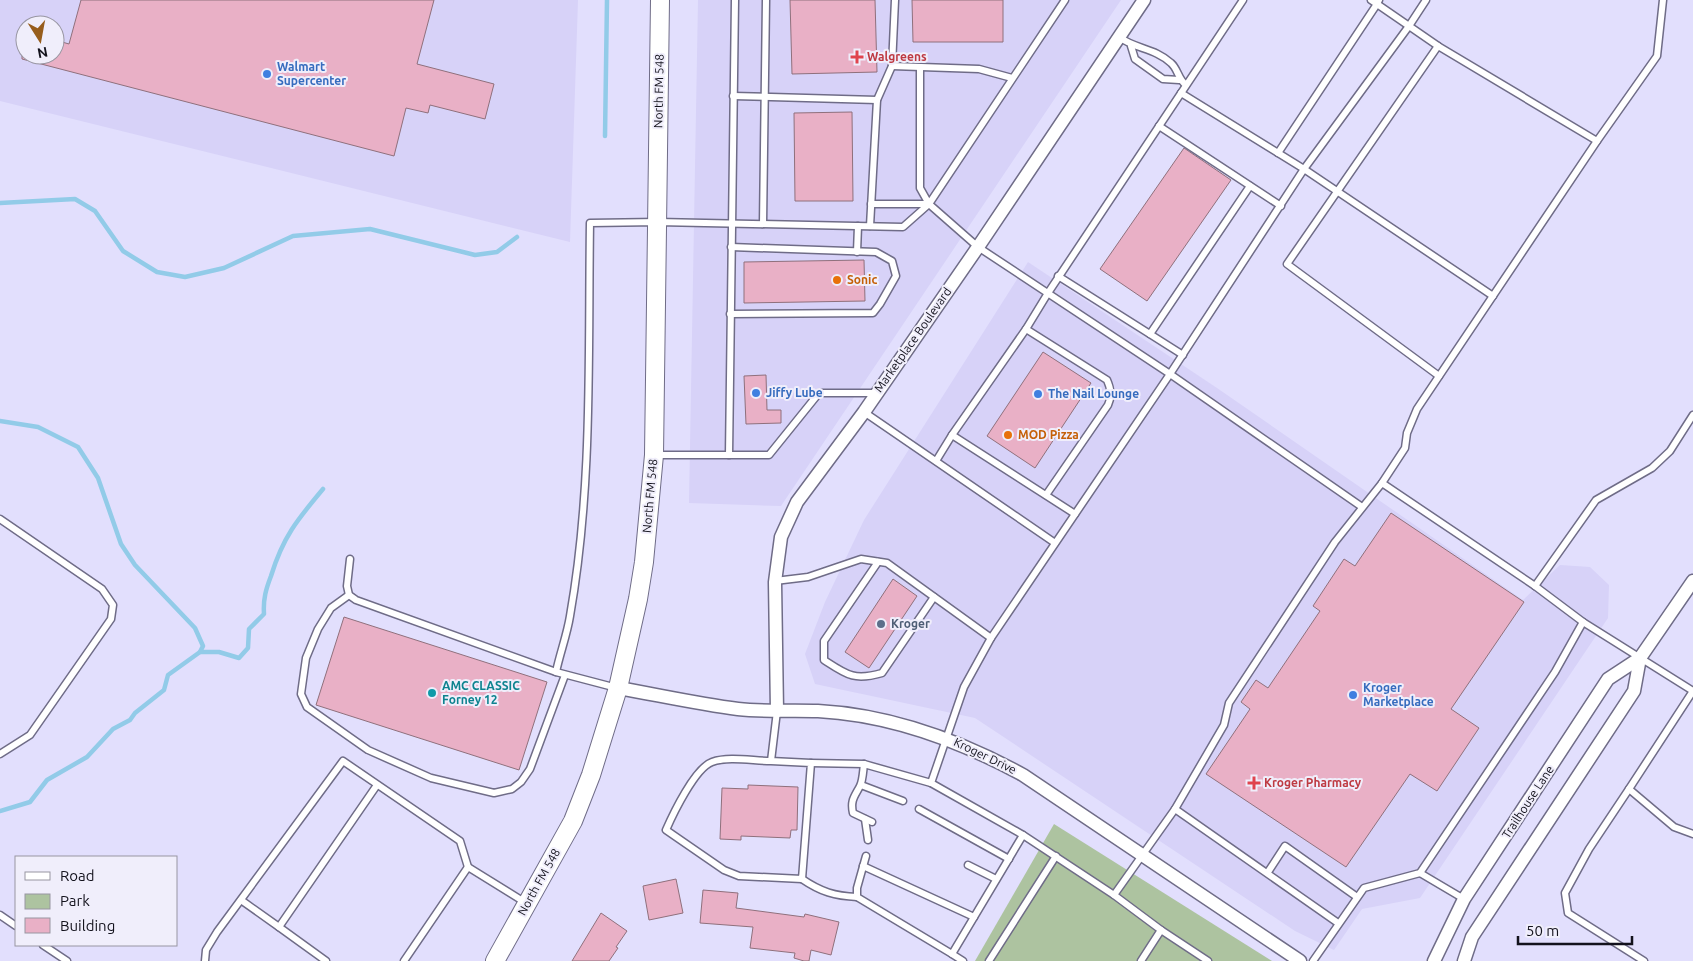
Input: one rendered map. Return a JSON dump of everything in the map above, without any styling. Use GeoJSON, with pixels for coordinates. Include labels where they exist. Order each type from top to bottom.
{"type":"FeatureCollection","features":[{"type":"Feature","properties":{"kind":"main road","name":"North FM 548"},"geometry":{"type":"LineString","coordinates":[[495,961],[573,821],[591,776],[618,688],[644,562],[654,455],[660,0]]}},
{"type":"Feature","properties":{"kind":"street","name":"Marketplace Boulevard"},"geometry":{"type":"LineString","coordinates":[[777,711],[775,582],[781,536],[797,502],[864,412],[978,247],[1144,0]]}},
{"type":"Feature","properties":{"kind":"street","name":"Trailhouse Lane"},"geometry":{"type":"LineString","coordinates":[[1434,961],[1464,899],[1608,679],[1640,658],[1693,581]]}},
{"type":"Feature","properties":{"kind":"street","name":"Trailhouse Lane"},"geometry":{"type":"LineString","coordinates":[[1464,961],[1472,937],[1634,691],[1640,658]]}},
{"type":"Feature","properties":{"kind":"street","name":"Kroger Drive"},"geometry":{"type":"LineString","coordinates":[[618,688],[714,706],[777,711],[818,711],[860,716],[915,728],[976,750],[1023,775],[1300,961]]}},
{"type":"Feature","properties":{"kind":"lane"},"geometry":{"type":"LineString","coordinates":[[728,455],[735,0]]}},
{"type":"Feature","properties":{"kind":"lane"},"geometry":{"type":"LineString","coordinates":[[763,224],[766,0]]}},
{"type":"Feature","properties":{"kind":"lane"},"geometry":{"type":"LineString","coordinates":[[870,226],[877,100],[892,66],[895,0]]}},
{"type":"Feature","properties":{"kind":"lane"},"geometry":{"type":"LineString","coordinates":[[556,672],[570,617],[586,488],[589,402],[590,224],[658,222],[903,227],[929,204],[1065,0]]}},
{"type":"Feature","properties":{"kind":"lane"},"geometry":{"type":"LineString","coordinates":[[936,461],[1026,329],[1058,276],[1243,0]]}},
{"type":"Feature","properties":{"kind":"lane"},"geometry":{"type":"LineString","coordinates":[[931,783],[948,739],[964,687],[991,638],[1183,355],[1304,169],[1426,0]]}},
{"type":"Feature","properties":{"kind":"lane"},"geometry":{"type":"LineString","coordinates":[[1114,895],[1175,809],[1224,725],[1229,704],[1335,542],[1382,483],[1405,448],[1407,433],[1417,408],[1597,141],[1658,56],[1663,0]]}},
{"type":"Feature","properties":{"kind":"lane"},"geometry":{"type":"LineString","coordinates":[[1278,153],[1376,1],[1438,46],[1597,141]]}},
{"type":"Feature","properties":{"kind":"lane"},"geometry":{"type":"LineString","coordinates":[[1119,37],[1131,46],[1135,58],[1163,79],[1179,80]]}},
{"type":"Feature","properties":{"kind":"lane"},"geometry":{"type":"LineString","coordinates":[[1131,46],[1142,46],[1172,64],[1179,80],[1186,86]]}},
{"type":"Feature","properties":{"kind":"lane"},"geometry":{"type":"LineString","coordinates":[[1438,46],[1287,264],[1439,376]]}},
{"type":"Feature","properties":{"kind":"lane"},"geometry":{"type":"LineString","coordinates":[[892,66],[979,69],[1012,78]]}},
{"type":"Feature","properties":{"kind":"lane"},"geometry":{"type":"LineString","coordinates":[[920,67],[920,188],[929,204],[978,247],[1170,374],[1362,507]]}},
{"type":"Feature","properties":{"kind":"lane"},"geometry":{"type":"LineString","coordinates":[[1181,93],[1304,169],[1493,296]]}},
{"type":"Feature","properties":{"kind":"lane"},"geometry":{"type":"LineString","coordinates":[[733,96],[877,100]]}},
{"type":"Feature","properties":{"kind":"lane"},"geometry":{"type":"LineString","coordinates":[[1159,126],[1281,206]]}},
{"type":"Feature","properties":{"kind":"lane"},"geometry":{"type":"LineString","coordinates":[[1150,334],[1250,186]]}},
{"type":"Feature","properties":{"kind":"lane"},"geometry":{"type":"LineString","coordinates":[[871,204],[929,204]]}},
{"type":"Feature","properties":{"kind":"lane"},"geometry":{"type":"LineString","coordinates":[[857,252],[858,226]]}},
{"type":"Feature","properties":{"kind":"lane"},"geometry":{"type":"LineString","coordinates":[[730,314],[873,313],[896,276],[892,261],[876,252],[731,247]]}},
{"type":"Feature","properties":{"kind":"lane"},"geometry":{"type":"LineString","coordinates":[[1058,276],[1183,355]]}},
{"type":"Feature","properties":{"kind":"lane"},"geometry":{"type":"LineString","coordinates":[[1026,329],[1107,380],[1110,388],[1111,398],[1108,405],[1046,495]]}},
{"type":"Feature","properties":{"kind":"lane"},"geometry":{"type":"LineString","coordinates":[[654,455],[769,455],[819,393],[876,392]]}},
{"type":"Feature","properties":{"kind":"lane"},"geometry":{"type":"LineString","coordinates":[[864,412],[1055,544]]}},
{"type":"Feature","properties":{"kind":"lane"},"geometry":{"type":"LineString","coordinates":[[1535,586],[1596,500],[1652,468],[1670,451],[1693,415]]}},
{"type":"Feature","properties":{"kind":"lane"},"geometry":{"type":"LineString","coordinates":[[952,435],[1075,514]]}},
{"type":"Feature","properties":{"kind":"lane"},"geometry":{"type":"LineString","coordinates":[[1382,483],[1535,586],[1583,622],[1693,691],[1590,849],[1566,893],[1568,913],[1644,961]]}},
{"type":"Feature","properties":{"kind":"lane"},"geometry":{"type":"LineString","coordinates":[[0,519],[102,589],[113,605],[111,619],[30,735],[0,754]]}},
{"type":"Feature","properties":{"kind":"lane"},"geometry":{"type":"LineString","coordinates":[[775,582],[808,577],[861,559],[886,563],[991,638]]}},
{"type":"Feature","properties":{"kind":"lane"},"geometry":{"type":"LineString","coordinates":[[350,560],[347,586],[349,595],[356,600],[556,672],[618,688]]}},
{"type":"Feature","properties":{"kind":"lane"},"geometry":{"type":"LineString","coordinates":[[878,562],[824,641],[824,660],[851,677],[867,677],[882,673],[934,597]]}},
{"type":"Feature","properties":{"kind":"lane"},"geometry":{"type":"LineString","coordinates":[[349,595],[331,608],[318,628],[306,658],[301,694],[307,707],[368,750],[431,778],[494,793],[512,789],[521,782],[530,769],[565,675]]}},
{"type":"Feature","properties":{"kind":"lane"},"geometry":{"type":"LineString","coordinates":[[1313,961],[1338,922],[1364,888],[1420,873],[1555,672],[1583,622]]}},
{"type":"Feature","properties":{"kind":"lane"},"geometry":{"type":"LineString","coordinates":[[771,761],[777,711]]}},
{"type":"Feature","properties":{"kind":"lane"},"geometry":{"type":"LineString","coordinates":[[962,961],[857,897],[835,896],[819,890],[802,879],[739,876],[724,870],[666,830],[677,804],[701,770],[710,762],[722,760],[864,764],[931,783],[1056,856],[1208,961]]}},
{"type":"Feature","properties":{"kind":"lane"},"geometry":{"type":"LineString","coordinates":[[205,961],[206,950],[343,761],[460,841],[468,867],[527,904]]}},
{"type":"Feature","properties":{"kind":"lane"},"geometry":{"type":"LineString","coordinates":[[802,879],[811,763]]}},
{"type":"Feature","properties":{"kind":"lane"},"geometry":{"type":"LineString","coordinates":[[864,764],[861,785],[854,794],[851,805],[853,813],[872,822]]}},
{"type":"Feature","properties":{"kind":"lane"},"geometry":{"type":"LineString","coordinates":[[279,927],[377,784]]}},
{"type":"Feature","properties":{"kind":"lane"},"geometry":{"type":"LineString","coordinates":[[861,785],[903,802]]}},
{"type":"Feature","properties":{"kind":"lane"},"geometry":{"type":"LineString","coordinates":[[1629,789],[1674,827],[1693,834]]}},
{"type":"Feature","properties":{"kind":"lane"},"geometry":{"type":"LineString","coordinates":[[1175,809],[1338,922]]}},
{"type":"Feature","properties":{"kind":"lane"},"geometry":{"type":"LineString","coordinates":[[918,810],[1009,859]]}},
{"type":"Feature","properties":{"kind":"lane"},"geometry":{"type":"LineString","coordinates":[[865,819],[868,840]]}},
{"type":"Feature","properties":{"kind":"lane"},"geometry":{"type":"LineString","coordinates":[[952,954],[1023,835]]}},
{"type":"Feature","properties":{"kind":"lane"},"geometry":{"type":"LineString","coordinates":[[1268,872],[1285,846],[1357,897]]}},
{"type":"Feature","properties":{"kind":"lane"},"geometry":{"type":"LineString","coordinates":[[857,897],[857,888],[866,856]]}},
{"type":"Feature","properties":{"kind":"lane"},"geometry":{"type":"LineString","coordinates":[[989,961],[1056,856]]}},
{"type":"Feature","properties":{"kind":"lane"},"geometry":{"type":"LineString","coordinates":[[968,865],[996,879]]}},
{"type":"Feature","properties":{"kind":"lane"},"geometry":{"type":"LineString","coordinates":[[863,866],[974,917]]}},
{"type":"Feature","properties":{"kind":"lane"},"geometry":{"type":"LineString","coordinates":[[404,961],[468,867]]}},
{"type":"Feature","properties":{"kind":"lane"},"geometry":{"type":"LineString","coordinates":[[1420,873],[1464,899]]}},
{"type":"Feature","properties":{"kind":"lane"},"geometry":{"type":"LineString","coordinates":[[241,900],[326,961]]}},
{"type":"Feature","properties":{"kind":"lane"},"geometry":{"type":"LineString","coordinates":[[0,915],[15,925]]}},
{"type":"Feature","properties":{"kind":"lane"},"geometry":{"type":"LineString","coordinates":[[1141,961],[1161,930]]}},
{"type":"Feature","properties":{"kind":"lane"},"geometry":{"type":"LineString","coordinates":[[44,946],[67,961]]}},
{"type":"Feature","properties":{"kind":"shaded area"},"geometry":{"type":"Polygon","coordinates":[[[0,0],[578,0],[570,242],[0,101],[0,0]]]}},
{"type":"Feature","properties":{"kind":"shaded area"},"geometry":{"type":"Polygon","coordinates":[[[698,0],[1121,0],[781,506],[689,503],[698,0]]]}},
{"type":"Feature","properties":{"kind":"shaded area"},"geometry":{"type":"Polygon","coordinates":[[[1028,262],[1217,388],[1523,600],[1560,565],[1590,567],[1609,585],[1608,618],[1420,898],[1362,909],[1334,950],[1295,931],[975,718],[815,684],[805,654],[825,602],[864,520],[1028,262]]]}},
{"type":"Feature","properties":{"kind":"green space"},"geometry":{"type":"Polygon","coordinates":[[[1054,824],[1272,961],[975,961],[1054,824]]]}},
{"type":"Feature","properties":{"kind":"building","name":"Walmart Supercenter"},"geometry":{"type":"Polygon","coordinates":[[[81,0],[434,0],[417,64],[494,84],[485,119],[430,105],[428,113],[406,108],[394,156],[45,65],[65,65],[65,43],[69,44],[81,0]]]}},
{"type":"Feature","properties":{"kind":"building","name":"Walgreens"},"geometry":{"type":"Polygon","coordinates":[[[790,0],[875,0],[877,72],[792,74],[790,0]]]}},
{"type":"Feature","properties":{"kind":"building"},"geometry":{"type":"Polygon","coordinates":[[[912,0],[1003,0],[1003,42],[913,42],[912,0]]]}},
{"type":"Feature","properties":{"kind":"building"},"geometry":{"type":"Polygon","coordinates":[[[852,112],[853,201],[795,201],[794,113],[852,112]]]}},
{"type":"Feature","properties":{"kind":"building"},"geometry":{"type":"Polygon","coordinates":[[[1184,148],[1231,180],[1147,301],[1100,269],[1184,148]]]}},
{"type":"Feature","properties":{"kind":"building","name":"Sonic"},"geometry":{"type":"Polygon","coordinates":[[[864,260],[865,301],[744,303],[744,262],[864,260]]]}},
{"type":"Feature","properties":{"kind":"building"},"geometry":{"type":"Polygon","coordinates":[[[1043,352],[1091,383],[1035,468],[987,436],[1043,352]]]}},
{"type":"Feature","properties":{"kind":"building","name":"Jiffy Lube"},"geometry":{"type":"Polygon","coordinates":[[[766,375],[767,410],[781,410],[781,423],[746,424],[744,376],[766,375]]]}},
{"type":"Feature","properties":{"kind":"building","name":"Kroger Marketplace"},"geometry":{"type":"Polygon","coordinates":[[[1391,513],[1524,602],[1451,709],[1479,728],[1437,791],[1410,774],[1346,867],[1206,774],[1250,709],[1241,702],[1256,680],[1268,688],[1320,611],[1313,606],[1344,559],[1355,566],[1391,513]]]}},
{"type":"Feature","properties":{"kind":"building","name":"Kroger"},"geometry":{"type":"Polygon","coordinates":[[[893,579],[917,596],[869,668],[845,652],[893,579]]]}},
{"type":"Feature","properties":{"kind":"building","name":"AMC CLASSIC Forney 12"},"geometry":{"type":"Polygon","coordinates":[[[344,617],[547,682],[519,770],[316,705],[344,617]]]}},
{"type":"Feature","properties":{"kind":"building"},"geometry":{"type":"Polygon","coordinates":[[[748,785],[798,787],[797,830],[791,830],[790,838],[741,836],[741,840],[720,839],[722,788],[748,789],[748,785]]]}},
{"type":"Feature","properties":{"kind":"building"},"geometry":{"type":"Polygon","coordinates":[[[676,879],[683,913],[649,920],[643,886],[676,879]]]}},
{"type":"Feature","properties":{"kind":"building"},"geometry":{"type":"Polygon","coordinates":[[[703,890],[738,893],[736,908],[804,917],[805,914],[839,922],[831,955],[811,950],[809,961],[804,961],[794,958],[795,953],[750,948],[753,927],[700,923],[703,890]]]}},
{"type":"Feature","properties":{"kind":"building"},"geometry":{"type":"Polygon","coordinates":[[[601,913],[627,931],[616,947],[618,948],[609,961],[572,961],[601,913]]]}},
{"type":"Feature","properties":{"kind":"waterway"},"geometry":{"type":"LineString","coordinates":[[605,136],[607,0]]}},
{"type":"Feature","properties":{"kind":"waterway"},"geometry":{"type":"LineString","coordinates":[[0,203],[75,199],[95,211],[123,251],[157,272],[185,277],[224,268],[293,236],[370,229],[475,255],[497,252],[517,237]]}},
{"type":"Feature","properties":{"kind":"waterway"},"geometry":{"type":"LineString","coordinates":[[0,421],[38,427],[78,447],[98,478],[121,544],[135,565],[195,628],[203,646],[200,652],[168,675],[164,690],[135,713],[130,720],[113,729],[87,757],[47,780],[30,802],[0,811]]}},
{"type":"Feature","properties":{"kind":"waterway"},"geometry":{"type":"LineString","coordinates":[[200,652],[219,652],[239,658],[248,648],[249,629],[264,614],[266,590],[281,550],[298,520],[323,489]]}},
{"type":"Feature","properties":{"kind":"place","name":"Walgreens"},"geometry":{"type":"Point","coordinates":[857,57]}},
{"type":"Feature","properties":{"kind":"place","name":"Walmart Supercenter"},"geometry":{"type":"Point","coordinates":[267,74]}},
{"type":"Feature","properties":{"kind":"place","name":"Sonic"},"geometry":{"type":"Point","coordinates":[837,280]}},
{"type":"Feature","properties":{"kind":"place","name":"Jiffy Lube"},"geometry":{"type":"Point","coordinates":[756,393]}},
{"type":"Feature","properties":{"kind":"place","name":"The Nail Lounge"},"geometry":{"type":"Point","coordinates":[1038,394]}},
{"type":"Feature","properties":{"kind":"place","name":"MOD Pizza"},"geometry":{"type":"Point","coordinates":[1008,435]}},
{"type":"Feature","properties":{"kind":"place","name":"Kroger"},"geometry":{"type":"Point","coordinates":[881,624]}},
{"type":"Feature","properties":{"kind":"place","name":"AMC CLASSIC Forney 12"},"geometry":{"type":"Point","coordinates":[432,693]}},
{"type":"Feature","properties":{"kind":"place","name":"Kroger Marketplace"},"geometry":{"type":"Point","coordinates":[1353,695]}},
{"type":"Feature","properties":{"kind":"place","name":"Kroger Pharmacy"},"geometry":{"type":"Point","coordinates":[1254,783]}}]}
